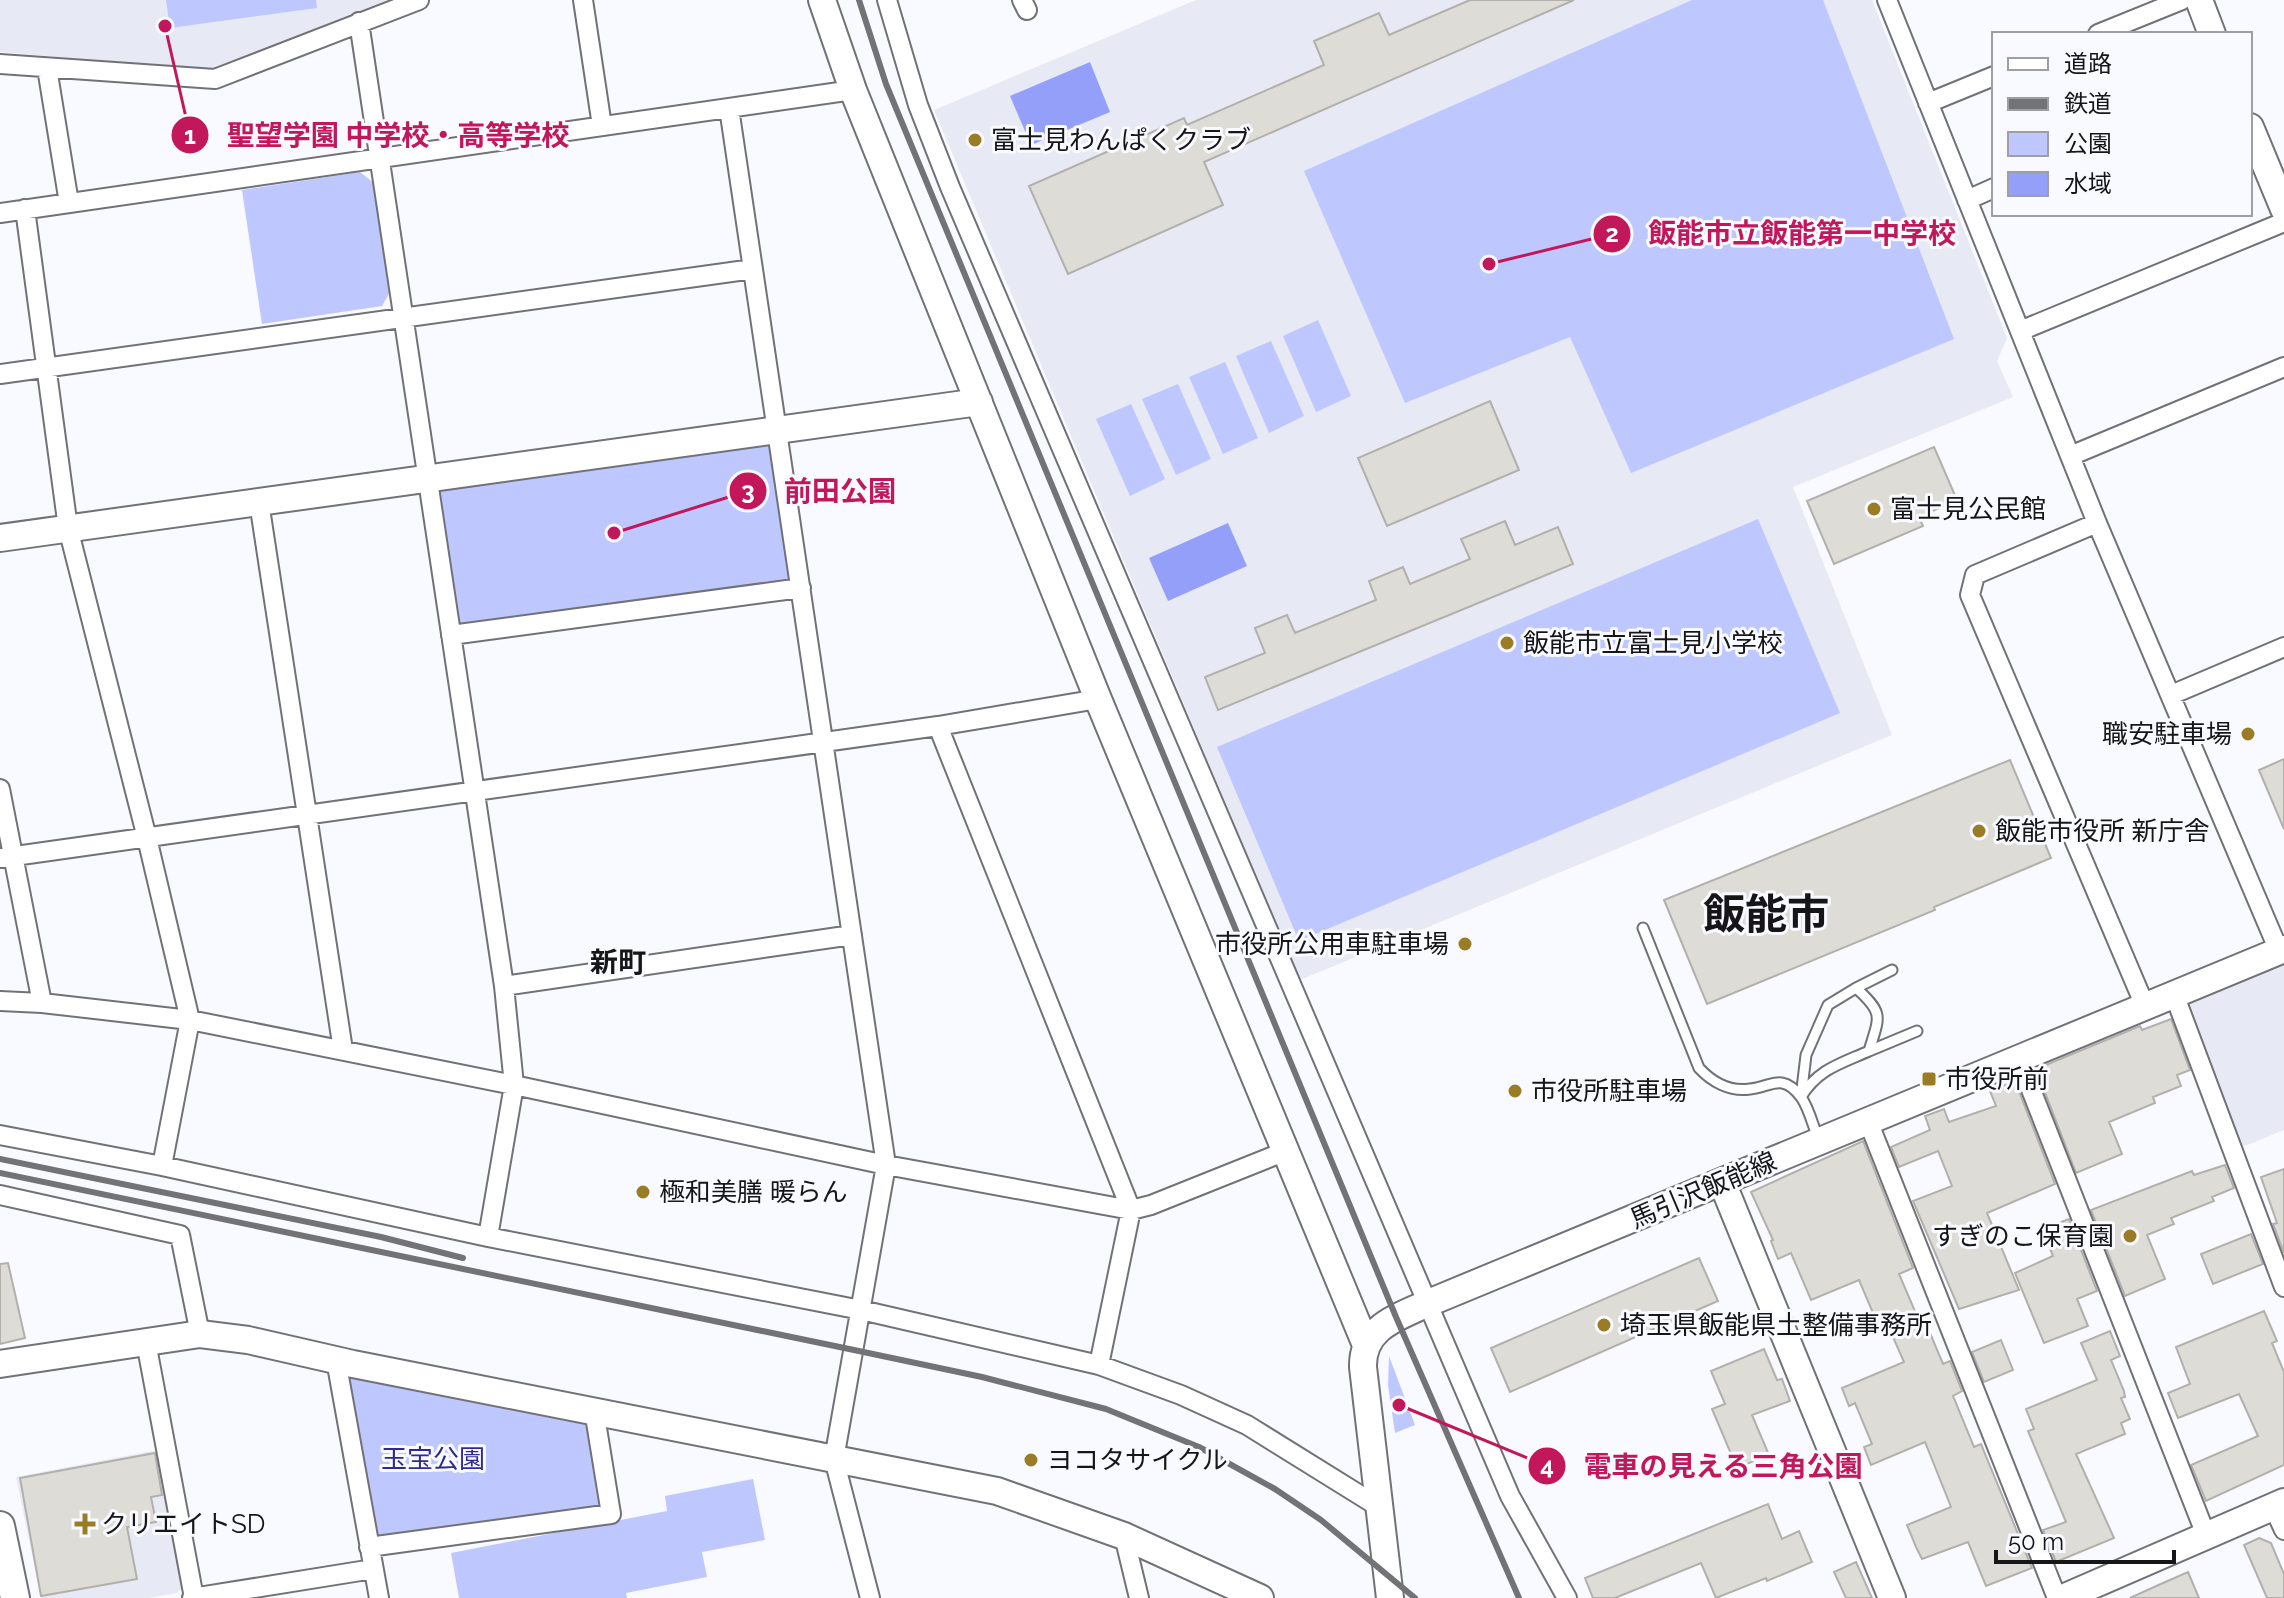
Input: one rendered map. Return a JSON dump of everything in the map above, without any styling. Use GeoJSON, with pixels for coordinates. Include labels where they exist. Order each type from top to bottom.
{"type":"FeatureCollection","features":[{"type":"Feature","properties":{"kind":"main road"},"geometry":{"type":"LineString","coordinates":[[0,1526],[15,1598]]}},
{"type":"Feature","properties":{"kind":"street"},"geometry":{"type":"LineString","coordinates":[[0,64],[215,79],[419,0]]}},
{"type":"Feature","properties":{"kind":"street"},"geometry":{"type":"LineString","coordinates":[[583,0],[602,126]]}},
{"type":"Feature","properties":{"kind":"street"},"geometry":{"type":"LineString","coordinates":[[822,0],[853,90],[1098,699],[1366,1345],[1363,1367],[1390,1598]]}},
{"type":"Feature","properties":{"kind":"street"},"geometry":{"type":"LineString","coordinates":[[887,0],[918,105],[950,187],[1426,1304],[1510,1496],[1567,1598]]}},
{"type":"Feature","properties":{"kind":"street"},"geometry":{"type":"LineString","coordinates":[[2103,32],[2182,0]]}},
{"type":"Feature","properties":{"kind":"street"},"geometry":{"type":"LineString","coordinates":[[2199,0],[2211,32]]}},
{"type":"Feature","properties":{"kind":"street"},"geometry":{"type":"LineString","coordinates":[[1894,2],[1928,103],[2097,523],[2282,950]]}},
{"type":"Feature","properties":{"kind":"street"},"geometry":{"type":"LineString","coordinates":[[359,22],[504,986],[514,1085],[488,1237]]}},
{"type":"Feature","properties":{"kind":"street"},"geometry":{"type":"LineString","coordinates":[[47,68],[69,203]]}},
{"type":"Feature","properties":{"kind":"street"},"geometry":{"type":"LineString","coordinates":[[1928,103],[1992,77]]}},
{"type":"Feature","properties":{"kind":"street"},"geometry":{"type":"LineString","coordinates":[[0,213],[853,90]]}},
{"type":"Feature","properties":{"kind":"street"},"geometry":{"type":"LineString","coordinates":[[729,108],[886,1165],[834,1459],[870,1598]]}},
{"type":"Feature","properties":{"kind":"street"},"geometry":{"type":"LineString","coordinates":[[2252,131],[2281,187]]}},
{"type":"Feature","properties":{"kind":"street"},"geometry":{"type":"LineString","coordinates":[[1967,200],[1992,189]]}},
{"type":"Feature","properties":{"kind":"street"},"geometry":{"type":"LineString","coordinates":[[25,209],[44,368],[68,528],[190,1020],[162,1166]]}},
{"type":"Feature","properties":{"kind":"street"},"geometry":{"type":"LineString","coordinates":[[2020,331],[2284,222]]}},
{"type":"Feature","properties":{"kind":"street"},"geometry":{"type":"LineString","coordinates":[[0,374],[753,269]]}},
{"type":"Feature","properties":{"kind":"street"},"geometry":{"type":"LineString","coordinates":[[2070,456],[2284,367]]}},
{"type":"Feature","properties":{"kind":"street"},"geometry":{"type":"LineString","coordinates":[[0,538],[979,402]]}},
{"type":"Feature","properties":{"kind":"street"},"geometry":{"type":"LineString","coordinates":[[259,502],[343,1050]]}},
{"type":"Feature","properties":{"kind":"street"},"geometry":{"type":"LineString","coordinates":[[2097,523],[1975,575],[1970,595],[2145,1006]]}},
{"type":"Feature","properties":{"kind":"street"},"geometry":{"type":"LineString","coordinates":[[451,635],[801,588]]}},
{"type":"Feature","properties":{"kind":"street"},"geometry":{"type":"LineString","coordinates":[[2171,695],[2284,647]]}},
{"type":"Feature","properties":{"kind":"street"},"geometry":{"type":"LineString","coordinates":[[6,858],[938,726],[1098,699]]}},
{"type":"Feature","properties":{"kind":"street"},"geometry":{"type":"LineString","coordinates":[[938,726],[1131,1210],[1099,1365]]}},
{"type":"Feature","properties":{"kind":"street"},"geometry":{"type":"LineString","coordinates":[[0,789],[6,858],[42,1003]]}},
{"type":"Feature","properties":{"kind":"street"},"geometry":{"type":"LineString","coordinates":[[504,986],[852,935]]}},
{"type":"Feature","properties":{"kind":"street","name":"馬引沢飯能線"},"geometry":{"type":"LineString","coordinates":[[1366,1345],[1379,1327],[1426,1304],[2282,950]]}},
{"type":"Feature","properties":{"kind":"street"},"geometry":{"type":"LineString","coordinates":[[2174,994],[2284,1287]]}},
{"type":"Feature","properties":{"kind":"street"},"geometry":{"type":"LineString","coordinates":[[0,1001],[190,1020],[514,1085],[886,1165],[1131,1210],[1151,1205],[1286,1151]]}},
{"type":"Feature","properties":{"kind":"street"},"geometry":{"type":"LineString","coordinates":[[2019,1059],[2206,1535]]}},
{"type":"Feature","properties":{"kind":"street"},"geometry":{"type":"LineString","coordinates":[[1868,1121],[2060,1598],[2206,1535],[2280,1513]]}},
{"type":"Feature","properties":{"kind":"street"},"geometry":{"type":"LineString","coordinates":[[0,1135],[162,1166],[488,1237],[861,1310],[1099,1365],[1181,1395],[1247,1425],[1379,1507]]}},
{"type":"Feature","properties":{"kind":"street"},"geometry":{"type":"LineString","coordinates":[[1722,1182],[1892,1598]]}},
{"type":"Feature","properties":{"kind":"street"},"geometry":{"type":"LineString","coordinates":[[0,1195],[180,1235],[200,1334]]}},
{"type":"Feature","properties":{"kind":"street"},"geometry":{"type":"LineString","coordinates":[[0,1364],[200,1334],[248,1340],[997,1491],[1124,1536],[1260,1598]]}},
{"type":"Feature","properties":{"kind":"street"},"geometry":{"type":"LineString","coordinates":[[146,1342],[193,1598],[373,1569]]}},
{"type":"Feature","properties":{"kind":"street"},"geometry":{"type":"LineString","coordinates":[[336,1360],[379,1598]]}},
{"type":"Feature","properties":{"kind":"street"},"geometry":{"type":"LineString","coordinates":[[369,1547],[611,1514],[594,1410]]}},
{"type":"Feature","properties":{"kind":"street"},"geometry":{"type":"LineString","coordinates":[[1124,1536],[1139,1598]]}},
{"type":"Feature","properties":{"kind":"lane"},"geometry":{"type":"LineString","coordinates":[[1643,928],[1699,1068],[1710,1079],[1728,1088],[1751,1089],[1772,1081],[1786,1085],[1801,1097]]}},
{"type":"Feature","properties":{"kind":"lane"},"geometry":{"type":"LineString","coordinates":[[1819,1141],[1801,1097],[1806,1055],[1828,1005],[1892,970]]}},
{"type":"Feature","properties":{"kind":"lane"},"geometry":{"type":"LineString","coordinates":[[1856,988],[1875,1005],[1878,1020],[1869,1051]]}},
{"type":"Feature","properties":{"kind":"lane"},"geometry":{"type":"LineString","coordinates":[[1801,1097],[1821,1072],[1917,1031]]}},
{"type":"Feature","properties":{"kind":"shaded area"},"geometry":{"type":"Polygon","coordinates":[[[0,0],[394,0],[222,71],[0,52],[0,0]]]}},
{"type":"Feature","properties":{"kind":"shaded area"},"geometry":{"type":"Polygon","coordinates":[[[1196,0],[1872,0],[2007,338],[1997,361],[2013,397],[1793,487],[1892,735],[1300,980],[934,110],[1196,0]]]}},
{"type":"Feature","properties":{"kind":"shaded area"},"geometry":{"type":"Polygon","coordinates":[[[2284,964],[2284,1130],[2240,1148],[2185,1004],[2284,964]]]}},
{"type":"Feature","properties":{"kind":"shaded area","name":"クリエイトSD"},"geometry":{"type":"Polygon","coordinates":[[[162,1449],[187,1583],[177,1593],[148,1598],[41,1598],[16,1477],[162,1449]]]}},
{"type":"Feature","properties":{"kind":"green space"},"geometry":{"type":"Polygon","coordinates":[[[166,0],[316,0],[317,8],[170,28],[166,0]]]}},
{"type":"Feature","properties":{"kind":"green space"},"geometry":{"type":"Polygon","coordinates":[[[1692,0],[1823,0],[1954,339],[1631,473],[1570,337],[1405,403],[1304,171],[1692,0]]]}},
{"type":"Feature","properties":{"kind":"green space"},"geometry":{"type":"Polygon","coordinates":[[[360,172],[375,184],[390,292],[382,306],[262,324],[242,190],[360,172]]]}},
{"type":"Feature","properties":{"kind":"green space"},"geometry":{"type":"Polygon","coordinates":[[[1318,320],[1351,396],[1316,412],[1283,336],[1318,320]]]}},
{"type":"Feature","properties":{"kind":"green space"},"geometry":{"type":"Polygon","coordinates":[[[1271,341],[1304,416],[1269,433],[1236,356],[1271,341]]]}},
{"type":"Feature","properties":{"kind":"green space"},"geometry":{"type":"Polygon","coordinates":[[[1225,362],[1258,438],[1223,454],[1189,377],[1225,362]]]}},
{"type":"Feature","properties":{"kind":"green space"},"geometry":{"type":"Polygon","coordinates":[[[1178,384],[1211,459],[1176,475],[1142,399],[1178,384]]]}},
{"type":"Feature","properties":{"kind":"green space"},"geometry":{"type":"Polygon","coordinates":[[[1131,404],[1165,479],[1130,496],[1096,419],[1131,404]]]}},
{"type":"Feature","properties":{"kind":"green space"},"geometry":{"type":"Polygon","coordinates":[[[777,430],[801,588],[451,635],[428,478],[777,430]]]}},
{"type":"Feature","properties":{"kind":"green space"},"geometry":{"type":"Polygon","coordinates":[[[1758,519],[1840,713],[1299,941],[1217,747],[1758,519]]]}},
{"type":"Feature","properties":{"kind":"green space"},"geometry":{"type":"Polygon","coordinates":[[[1389,1356],[1415,1425],[1395,1433],[1388,1385],[1389,1356]]]}},
{"type":"Feature","properties":{"kind":"green space","name":"玉宝公園"},"geometry":{"type":"Polygon","coordinates":[[[353,1364],[594,1410],[611,1514],[369,1547],[338,1376],[353,1364]]]}},
{"type":"Feature","properties":{"kind":"green space"},"geometry":{"type":"Polygon","coordinates":[[[753,1479],[765,1540],[702,1552],[707,1577],[626,1593],[627,1598],[459,1598],[451,1553],[667,1511],[665,1496],[753,1479]]]}},
{"type":"Feature","properties":{"kind":"water"},"geometry":{"type":"Polygon","coordinates":[[[1090,62],[1110,112],[1031,145],[1010,96],[1090,62]]]}},
{"type":"Feature","properties":{"kind":"water"},"geometry":{"type":"Polygon","coordinates":[[[1228,523],[1247,566],[1168,601],[1149,558],[1228,523]]]}},
{"type":"Feature","properties":{"kind":"building"},"geometry":{"type":"Polygon","coordinates":[[[1470,0],[1574,0],[1204,162],[1223,205],[1068,274],[1029,186],[1184,118],[1187,125],[1324,65],[1314,41],[1379,13],[1389,35],[1470,0]]]}},
{"type":"Feature","properties":{"kind":"building"},"geometry":{"type":"Polygon","coordinates":[[[1490,401],[1519,470],[1387,526],[1358,458],[1490,401]]]}},
{"type":"Feature","properties":{"kind":"building","name":"富士見公民館"},"geometry":{"type":"Polygon","coordinates":[[[1934,447],[1957,500],[1919,517],[1923,526],[1834,564],[1807,501],[1934,447]]]}},
{"type":"Feature","properties":{"kind":"building"},"geometry":{"type":"Polygon","coordinates":[[[1505,521],[1515,545],[1558,527],[1573,564],[1218,710],[1205,677],[1265,653],[1255,628],[1287,615],[1295,633],[1376,600],[1369,581],[1403,567],[1410,584],[1470,559],[1461,539],[1505,521]]]}},
{"type":"Feature","properties":{"kind":"building"},"geometry":{"type":"Polygon","coordinates":[[[2284,759],[2284,829],[2259,770],[2284,759]]]}},
{"type":"Feature","properties":{"kind":"building"},"geometry":{"type":"Polygon","coordinates":[[[2010,760],[2051,858],[1934,907],[1935,910],[1707,1004],[1664,900],[2010,760]]]}},
{"type":"Feature","properties":{"kind":"building"},"geometry":{"type":"Polygon","coordinates":[[[2171,1019],[2190,1070],[2177,1075],[2181,1086],[2153,1097],[2155,1103],[2109,1122],[2122,1154],[2076,1173],[2036,1069],[2140,1026],[2142,1030],[2171,1019]]]}},
{"type":"Feature","properties":{"kind":"building"},"geometry":{"type":"Polygon","coordinates":[[[2015,1081],[2055,1184],[1987,1213],[2019,1290],[1959,1309],[1913,1201],[1952,1186],[1938,1151],[1899,1167],[1891,1147],[1930,1130],[1925,1116],[1944,1109],[1949,1122],[1996,1106],[1990,1091],[2015,1081]]]}},
{"type":"Feature","properties":{"kind":"building"},"geometry":{"type":"Polygon","coordinates":[[[1863,1141],[1913,1268],[1899,1274],[1920,1323],[1925,1321],[1943,1364],[1950,1361],[1962,1391],[1953,1396],[1974,1447],[1981,1444],[2032,1568],[1986,1586],[1968,1542],[1922,1559],[1916,1547],[1907,1525],[1951,1507],[1925,1442],[1871,1465],[1864,1447],[1872,1444],[1855,1403],[1849,1406],[1842,1388],[1904,1362],[1889,1328],[1881,1332],[1859,1280],[1811,1300],[1791,1253],[1778,1259],[1773,1240],[1751,1192],[1863,1141]]]}},
{"type":"Feature","properties":{"kind":"building"},"geometry":{"type":"Polygon","coordinates":[[[2225,1165],[2234,1188],[2212,1197],[2214,1201],[2171,1218],[2174,1224],[2147,1235],[2165,1279],[2125,1296],[2091,1210],[2192,1171],[2194,1175],[2225,1165]]]}},
{"type":"Feature","properties":{"kind":"building"},"geometry":{"type":"Polygon","coordinates":[[[2284,1169],[2284,1253],[2261,1177],[2284,1169]]]}},
{"type":"Feature","properties":{"kind":"building"},"geometry":{"type":"Polygon","coordinates":[[[2069,1219],[2097,1291],[2077,1299],[2088,1326],[2044,1343],[2015,1273],[2053,1256],[2042,1229],[2069,1219]]]}},
{"type":"Feature","properties":{"kind":"building"},"geometry":{"type":"Polygon","coordinates":[[[2251,1234],[2263,1264],[2213,1284],[2201,1254],[2251,1234]]]}},
{"type":"Feature","properties":{"kind":"building","name":"埼玉県飯能県土整備事務所"},"geometry":{"type":"Polygon","coordinates":[[[1699,1258],[1718,1301],[1510,1392],[1491,1348],[1699,1258]]]}},
{"type":"Feature","properties":{"kind":"building"},"geometry":{"type":"Polygon","coordinates":[[[8,1263],[25,1338],[0,1344],[0,1264],[8,1263]]]}},
{"type":"Feature","properties":{"kind":"building"},"geometry":{"type":"Polygon","coordinates":[[[2264,1311],[2277,1341],[2272,1343],[2284,1372],[2284,1465],[2206,1501],[2191,1465],[2258,1436],[2239,1394],[2178,1418],[2168,1393],[2190,1384],[2176,1347],[2264,1311]]]}},
{"type":"Feature","properties":{"kind":"building"},"geometry":{"type":"Polygon","coordinates":[[[2110,1331],[2120,1356],[2111,1360],[2124,1391],[2125,1397],[2121,1398],[2130,1419],[2121,1423],[2125,1434],[2076,1454],[2114,1538],[2056,1562],[2043,1530],[2066,1522],[2028,1431],[2034,1429],[2026,1409],[2097,1380],[2081,1343],[2110,1331]]]}},
{"type":"Feature","properties":{"kind":"building"},"geometry":{"type":"Polygon","coordinates":[[[2001,1340],[2013,1370],[1984,1382],[1972,1352],[2001,1340]]]}},
{"type":"Feature","properties":{"kind":"building"},"geometry":{"type":"Polygon","coordinates":[[[1764,1349],[1777,1380],[1782,1379],[1790,1401],[1752,1415],[1769,1455],[1737,1468],[1712,1409],[1725,1404],[1711,1371],[1764,1349]]]}},
{"type":"Feature","properties":{"kind":"building","name":"クリエイトSD"},"geometry":{"type":"Polygon","coordinates":[[[155,1453],[162,1495],[151,1497],[156,1522],[127,1527],[137,1579],[41,1596],[20,1478],[155,1453]]]}},
{"type":"Feature","properties":{"kind":"building"},"geometry":{"type":"Polygon","coordinates":[[[1768,1504],[1782,1539],[1799,1531],[1812,1562],[1716,1598],[1701,1563],[1615,1598],[1593,1598],[1585,1578],[1768,1504]]]}},
{"type":"Feature","properties":{"kind":"building"},"geometry":{"type":"Polygon","coordinates":[[[2259,1538],[2271,1543],[2284,1574],[2284,1598],[2267,1598],[2244,1545],[2259,1538]]]}},
{"type":"Feature","properties":{"kind":"building"},"geometry":{"type":"Polygon","coordinates":[[[1856,1562],[1872,1598],[1846,1598],[1834,1572],[1856,1562]]]}},
{"type":"Feature","properties":{"kind":"building"},"geometry":{"type":"Polygon","coordinates":[[[2188,1572],[2199,1598],[2130,1598],[2163,1583],[2188,1572]]]}},
{"type":"Feature","properties":{"kind":"railway"},"geometry":{"type":"LineString","coordinates":[[859,0],[886,84],[1396,1317],[1519,1598]]}},
{"type":"Feature","properties":{"kind":"railway"},"geometry":{"type":"LineString","coordinates":[[0,1159],[381,1237],[463,1258]]}},
{"type":"Feature","properties":{"kind":"railway"},"geometry":{"type":"LineString","coordinates":[[0,1173],[982,1377],[1106,1409],[1199,1447],[1275,1489],[1321,1520],[1415,1598]]}},
{"type":"Feature","properties":{"kind":"place","name":"聖望学園 中学校・高等学校"},"geometry":{"type":"Point","coordinates":[165,26]}},
{"type":"Feature","properties":{"kind":"place","name":"富士見わんぱくクラブ"},"geometry":{"type":"Point","coordinates":[975,140]}},
{"type":"Feature","properties":{"kind":"place","name":"飯能市立飯能第一中学校"},"geometry":{"type":"Point","coordinates":[1489,264]}},
{"type":"Feature","properties":{"kind":"place","name":"富士見公民館"},"geometry":{"type":"Point","coordinates":[1874,509]}},
{"type":"Feature","properties":{"kind":"place","name":"前田公園"},"geometry":{"type":"Point","coordinates":[614,533]}},
{"type":"Feature","properties":{"kind":"place","name":"飯能市立富士見小学校"},"geometry":{"type":"Point","coordinates":[1507,643]}},
{"type":"Feature","properties":{"kind":"place","name":"職安駐車場"},"geometry":{"type":"Point","coordinates":[2248,734]}},
{"type":"Feature","properties":{"kind":"place","name":"飯能市役所 新庁舎"},"geometry":{"type":"Point","coordinates":[1979,831]}},
{"type":"Feature","properties":{"kind":"place","name":"市役所公用車駐車場"},"geometry":{"type":"Point","coordinates":[1465,944]}},
{"type":"Feature","properties":{"kind":"place","name":"市役所前"},"geometry":{"type":"Point","coordinates":[1929,1079]}},
{"type":"Feature","properties":{"kind":"place","name":"市役所駐車場"},"geometry":{"type":"Point","coordinates":[1515,1091]}},
{"type":"Feature","properties":{"kind":"place","name":"極和美膳 暖らん"},"geometry":{"type":"Point","coordinates":[643,1192]}},
{"type":"Feature","properties":{"kind":"place","name":"すぎのこ保育園"},"geometry":{"type":"Point","coordinates":[2130,1236]}},
{"type":"Feature","properties":{"kind":"place","name":"埼玉県飯能県土整備事務所"},"geometry":{"type":"Point","coordinates":[1604,1325]}},
{"type":"Feature","properties":{"kind":"place","name":"電車の見える三角公園"},"geometry":{"type":"Point","coordinates":[1399,1405]}},
{"type":"Feature","properties":{"kind":"place","name":"ヨコタサイクル"},"geometry":{"type":"Point","coordinates":[1031,1460]}},
{"type":"Feature","properties":{"kind":"place","name":"クリエイトSD"},"geometry":{"type":"Point","coordinates":[85,1524]}},
{"type":"Feature","properties":{"kind":"district","name":"飯能市"},"geometry":{"type":"Point","coordinates":[1766,914]}},
{"type":"Feature","properties":{"kind":"district","name":"新町"},"geometry":{"type":"Point","coordinates":[618,962]}}]}
